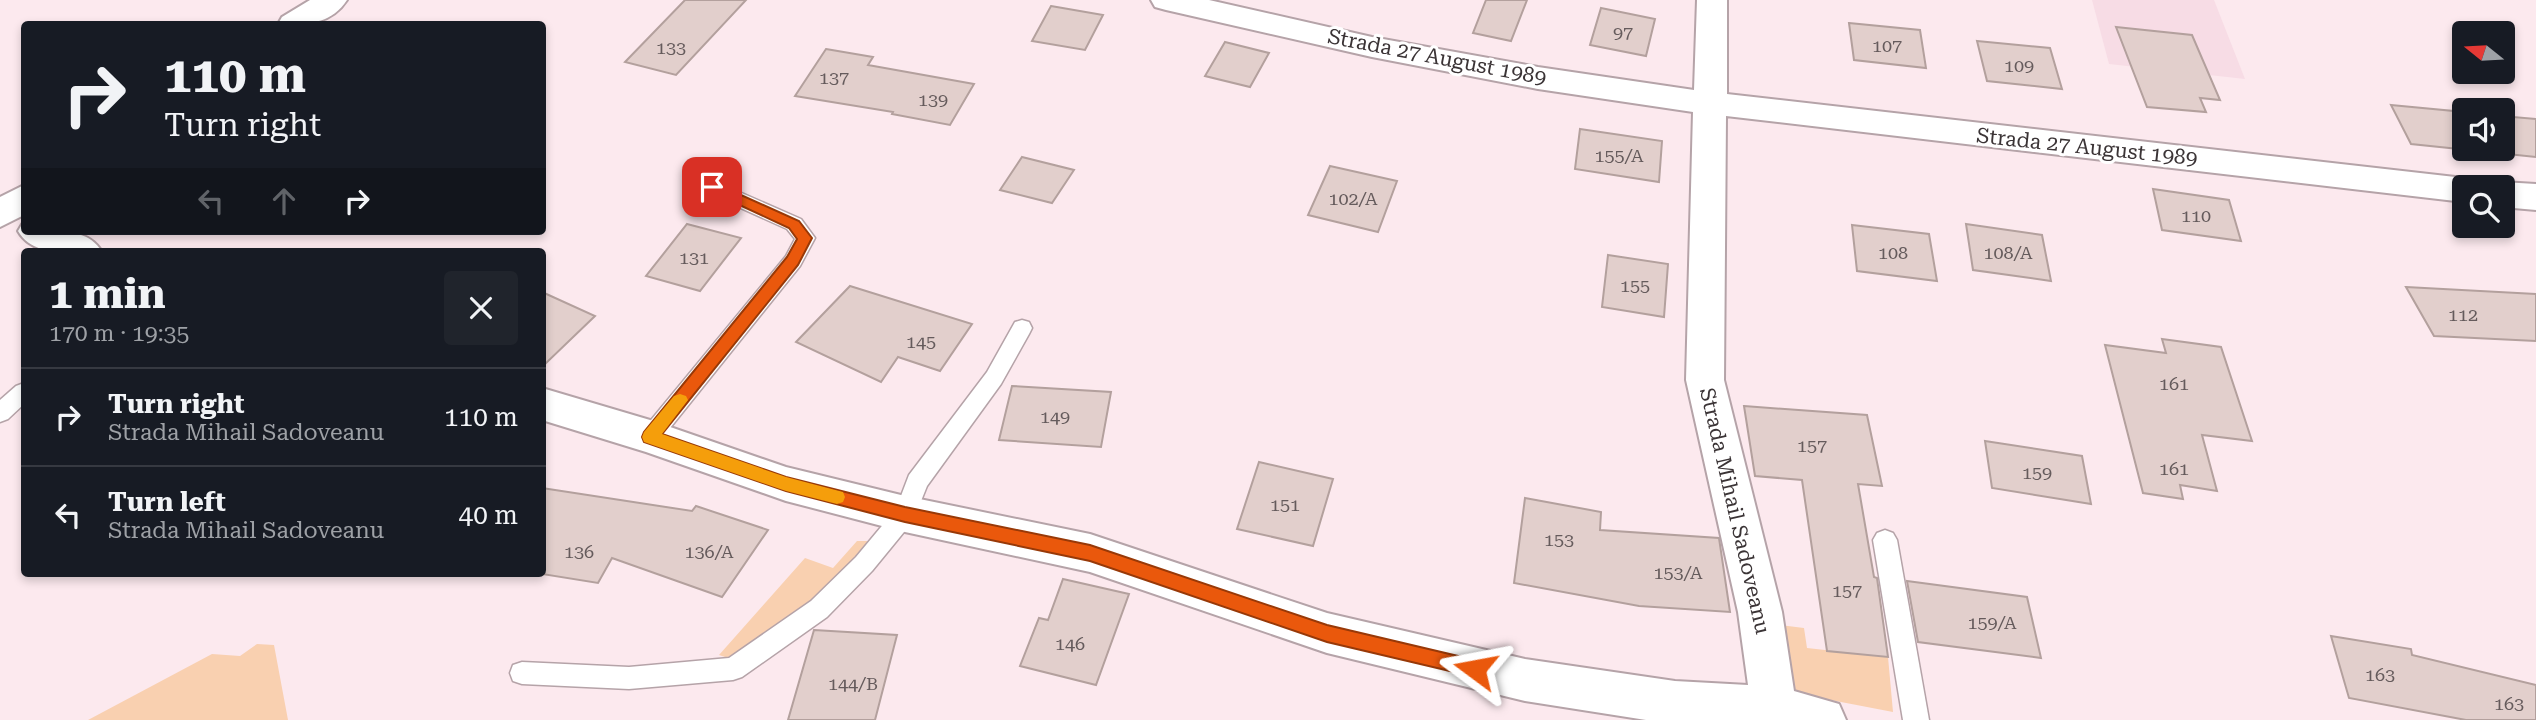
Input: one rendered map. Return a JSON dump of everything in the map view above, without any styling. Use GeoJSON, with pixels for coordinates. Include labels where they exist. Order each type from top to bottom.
{"type":"FeatureCollection","features":[{"type":"Feature","properties":{"kind":"street"},"geometry":{"type":"LineString","coordinates":[[298,21],[332,0]]}},
{"type":"Feature","properties":{"kind":"street","name":"Strada 27 August 1989"},"geometry":{"type":"LineString","coordinates":[[1166,0],[1372,47],[1538,78],[1910,128],[2452,189]]}},
{"type":"Feature","properties":{"kind":"street"},"geometry":{"type":"LineString","coordinates":[[1710,103],[1712,0]]}},
{"type":"Feature","properties":{"kind":"street","name":"Strada Mihail Sadoveanu"},"geometry":{"type":"LineString","coordinates":[[1710,103],[1705,380],[1760,612],[1774,708]]}},
{"type":"Feature","properties":{"kind":"street"},"geometry":{"type":"LineString","coordinates":[[2515,195],[2536,197]]}},
{"type":"Feature","properties":{"kind":"street"},"geometry":{"type":"LineString","coordinates":[[0,215],[21,200]]}},
{"type":"Feature","properties":{"kind":"street"},"geometry":{"type":"LineString","coordinates":[[0,215],[21,225]]}},
{"type":"Feature","properties":{"kind":"street"},"geometry":{"type":"LineString","coordinates":[[45,235],[75,248]]}},
{"type":"Feature","properties":{"kind":"street"},"geometry":{"type":"LineString","coordinates":[[546,405],[650,437],[786,484],[905,514],[1090,553],[1327,633],[1525,680],[1675,703],[1774,708],[1822,720]]}},
{"type":"Feature","properties":{"kind":"lane"},"geometry":{"type":"LineString","coordinates":[[650,437],[793,261],[805,238],[794,224],[712,187]]}},
{"type":"Feature","properties":{"kind":"lane"},"geometry":{"type":"LineString","coordinates":[[522,673],[629,678],[733,669],[820,609],[864,564],[905,514],[917,482],[994,378],[1022,328]]}},
{"type":"Feature","properties":{"kind":"lane"},"geometry":{"type":"LineString","coordinates":[[0,413],[21,395]]}},
{"type":"Feature","properties":{"kind":"lane"},"geometry":{"type":"LineString","coordinates":[[1885,540],[1916,720]]}},
{"type":"Feature","properties":{"kind":"shaded area"},"geometry":{"type":"Polygon","coordinates":[[[2092,0],[2214,0],[2245,79],[2109,64],[2092,0]]]}},
{"type":"Feature","properties":{"kind":"shaded area"},"geometry":{"type":"Polygon","coordinates":[[[857,541],[868,541],[838,575],[805,606],[731,659],[719,655],[805,558],[833,568],[857,541]]]}},
{"type":"Feature","properties":{"kind":"shaded area"},"geometry":{"type":"Polygon","coordinates":[[[1780,625],[1804,628],[1807,648],[1888,657],[1893,712],[1789,692],[1780,625]]]}},
{"type":"Feature","properties":{"kind":"shaded area"},"geometry":{"type":"Polygon","coordinates":[[[257,644],[274,645],[288,720],[88,720],[212,654],[240,656],[257,644]]]}},
{"type":"Feature","properties":{"kind":"building"},"geometry":{"type":"Polygon","coordinates":[[[685,0],[746,0],[676,75],[625,62],[685,0]]]}},
{"type":"Feature","properties":{"kind":"building"},"geometry":{"type":"Polygon","coordinates":[[[1486,0],[1527,0],[1511,41],[1473,33],[1486,0]]]}},
{"type":"Feature","properties":{"kind":"building"},"geometry":{"type":"Polygon","coordinates":[[[1051,6],[1103,15],[1085,50],[1032,41],[1051,6]]]}},
{"type":"Feature","properties":{"kind":"building"},"geometry":{"type":"Polygon","coordinates":[[[1601,8],[1655,19],[1646,56],[1590,45],[1601,8]]]}},
{"type":"Feature","properties":{"kind":"building"},"geometry":{"type":"Polygon","coordinates":[[[1849,23],[1920,30],[1926,68],[1854,60],[1849,23]]]}},
{"type":"Feature","properties":{"kind":"building"},"geometry":{"type":"Polygon","coordinates":[[[2116,27],[2192,35],[2220,100],[2200,98],[2206,112],[2147,107],[2116,27]]]}},
{"type":"Feature","properties":{"kind":"building"},"geometry":{"type":"Polygon","coordinates":[[[1977,41],[2050,48],[2062,89],[1987,81],[1977,41]]]}},
{"type":"Feature","properties":{"kind":"building"},"geometry":{"type":"Polygon","coordinates":[[[1225,42],[1269,53],[1250,87],[1205,76],[1225,42]]]}},
{"type":"Feature","properties":{"kind":"building"},"geometry":{"type":"Polygon","coordinates":[[[826,49],[873,57],[868,65],[974,84],[950,125],[892,114],[893,112],[795,96],[826,49]]]}},
{"type":"Feature","properties":{"kind":"building"},"geometry":{"type":"Polygon","coordinates":[[[2391,105],[2452,111],[2452,148],[2411,144],[2391,105]]]}},
{"type":"Feature","properties":{"kind":"building"},"geometry":{"type":"Polygon","coordinates":[[[2515,117],[2536,119],[2536,157],[2515,155],[2515,117]]]}},
{"type":"Feature","properties":{"kind":"building"},"geometry":{"type":"Polygon","coordinates":[[[1580,129],[1662,141],[1659,182],[1575,169],[1580,129]]]}},
{"type":"Feature","properties":{"kind":"building"},"geometry":{"type":"Polygon","coordinates":[[[1022,157],[1074,170],[1052,203],[1000,190],[1022,157]]]}},
{"type":"Feature","properties":{"kind":"building"},"geometry":{"type":"Polygon","coordinates":[[[1330,166],[1397,181],[1378,232],[1308,215],[1330,166]]]}},
{"type":"Feature","properties":{"kind":"building"},"geometry":{"type":"Polygon","coordinates":[[[2153,189],[2229,200],[2241,241],[2162,230],[2153,189]]]}},
{"type":"Feature","properties":{"kind":"building"},"geometry":{"type":"Polygon","coordinates":[[[687,224],[741,238],[700,291],[646,276],[687,224]]]}},
{"type":"Feature","properties":{"kind":"building"},"geometry":{"type":"Polygon","coordinates":[[[1966,224],[2042,235],[2051,281],[1973,270],[1966,224]]]}},
{"type":"Feature","properties":{"kind":"building"},"geometry":{"type":"Polygon","coordinates":[[[1852,225],[1929,234],[1937,281],[1857,271],[1852,225]]]}},
{"type":"Feature","properties":{"kind":"building"},"geometry":{"type":"Polygon","coordinates":[[[1608,255],[1668,264],[1664,317],[1602,307],[1608,255]]]}},
{"type":"Feature","properties":{"kind":"building"},"geometry":{"type":"Polygon","coordinates":[[[850,286],[972,324],[940,371],[898,357],[881,382],[796,342],[850,286]]]}},
{"type":"Feature","properties":{"kind":"building"},"geometry":{"type":"Polygon","coordinates":[[[2406,287],[2536,294],[2536,341],[2434,336],[2406,287]]]}},
{"type":"Feature","properties":{"kind":"building"},"geometry":{"type":"Polygon","coordinates":[[[546,294],[595,316],[546,363],[546,294]]]}},
{"type":"Feature","properties":{"kind":"building"},"geometry":{"type":"Polygon","coordinates":[[[2162,339],[2221,347],[2252,441],[2202,435],[2217,491],[2180,485],[2183,499],[2143,493],[2105,345],[2166,353],[2162,339]]]}},
{"type":"Feature","properties":{"kind":"building"},"geometry":{"type":"Polygon","coordinates":[[[1012,386],[1111,392],[1101,447],[999,440],[1012,386]]]}},
{"type":"Feature","properties":{"kind":"building"},"geometry":{"type":"Polygon","coordinates":[[[1744,406],[1867,415],[1882,486],[1858,484],[1874,577],[1877,578],[1888,657],[1827,651],[1802,480],[1755,476],[1744,406]]]}},
{"type":"Feature","properties":{"kind":"building"},"geometry":{"type":"Polygon","coordinates":[[[1985,441],[2082,456],[2091,504],[1992,488],[1985,441]]]}},
{"type":"Feature","properties":{"kind":"building"},"geometry":{"type":"Polygon","coordinates":[[[1259,462],[1333,479],[1313,546],[1237,529],[1259,462]]]}},
{"type":"Feature","properties":{"kind":"building"},"geometry":{"type":"Polygon","coordinates":[[[546,489],[692,511],[696,506],[768,530],[722,597],[612,558],[598,583],[546,575],[546,489]]]}},
{"type":"Feature","properties":{"kind":"building"},"geometry":{"type":"Polygon","coordinates":[[[1525,498],[1601,512],[1600,530],[1719,538],[1730,612],[1639,606],[1514,583],[1525,498]]]}},
{"type":"Feature","properties":{"kind":"building"},"geometry":{"type":"Polygon","coordinates":[[[1063,579],[1129,594],[1096,685],[1020,666],[1039,618],[1048,620],[1063,579]]]}},
{"type":"Feature","properties":{"kind":"building"},"geometry":{"type":"Polygon","coordinates":[[[1907,581],[2027,597],[2041,658],[1918,642],[1907,581]]]}},
{"type":"Feature","properties":{"kind":"building"},"geometry":{"type":"Polygon","coordinates":[[[814,630],[897,635],[875,720],[788,720],[814,630]]]}},
{"type":"Feature","properties":{"kind":"building"},"geometry":{"type":"Polygon","coordinates":[[[2331,636],[2411,649],[2412,655],[2536,685],[2536,720],[2466,720],[2349,698],[2331,636]]]}},
{"type":"Feature","properties":{"kind":"slow traffic"},"geometry":{"type":"LineString","coordinates":[[680,400],[650,437],[786,484],[837,497]]}},
{"type":"Feature","properties":{"kind":"route"},"geometry":{"type":"LineString","coordinates":[[712,187],[794,224],[805,238],[793,261],[650,437],[786,484],[905,514],[1090,553],[1327,633],[1475,669]]}}]}
